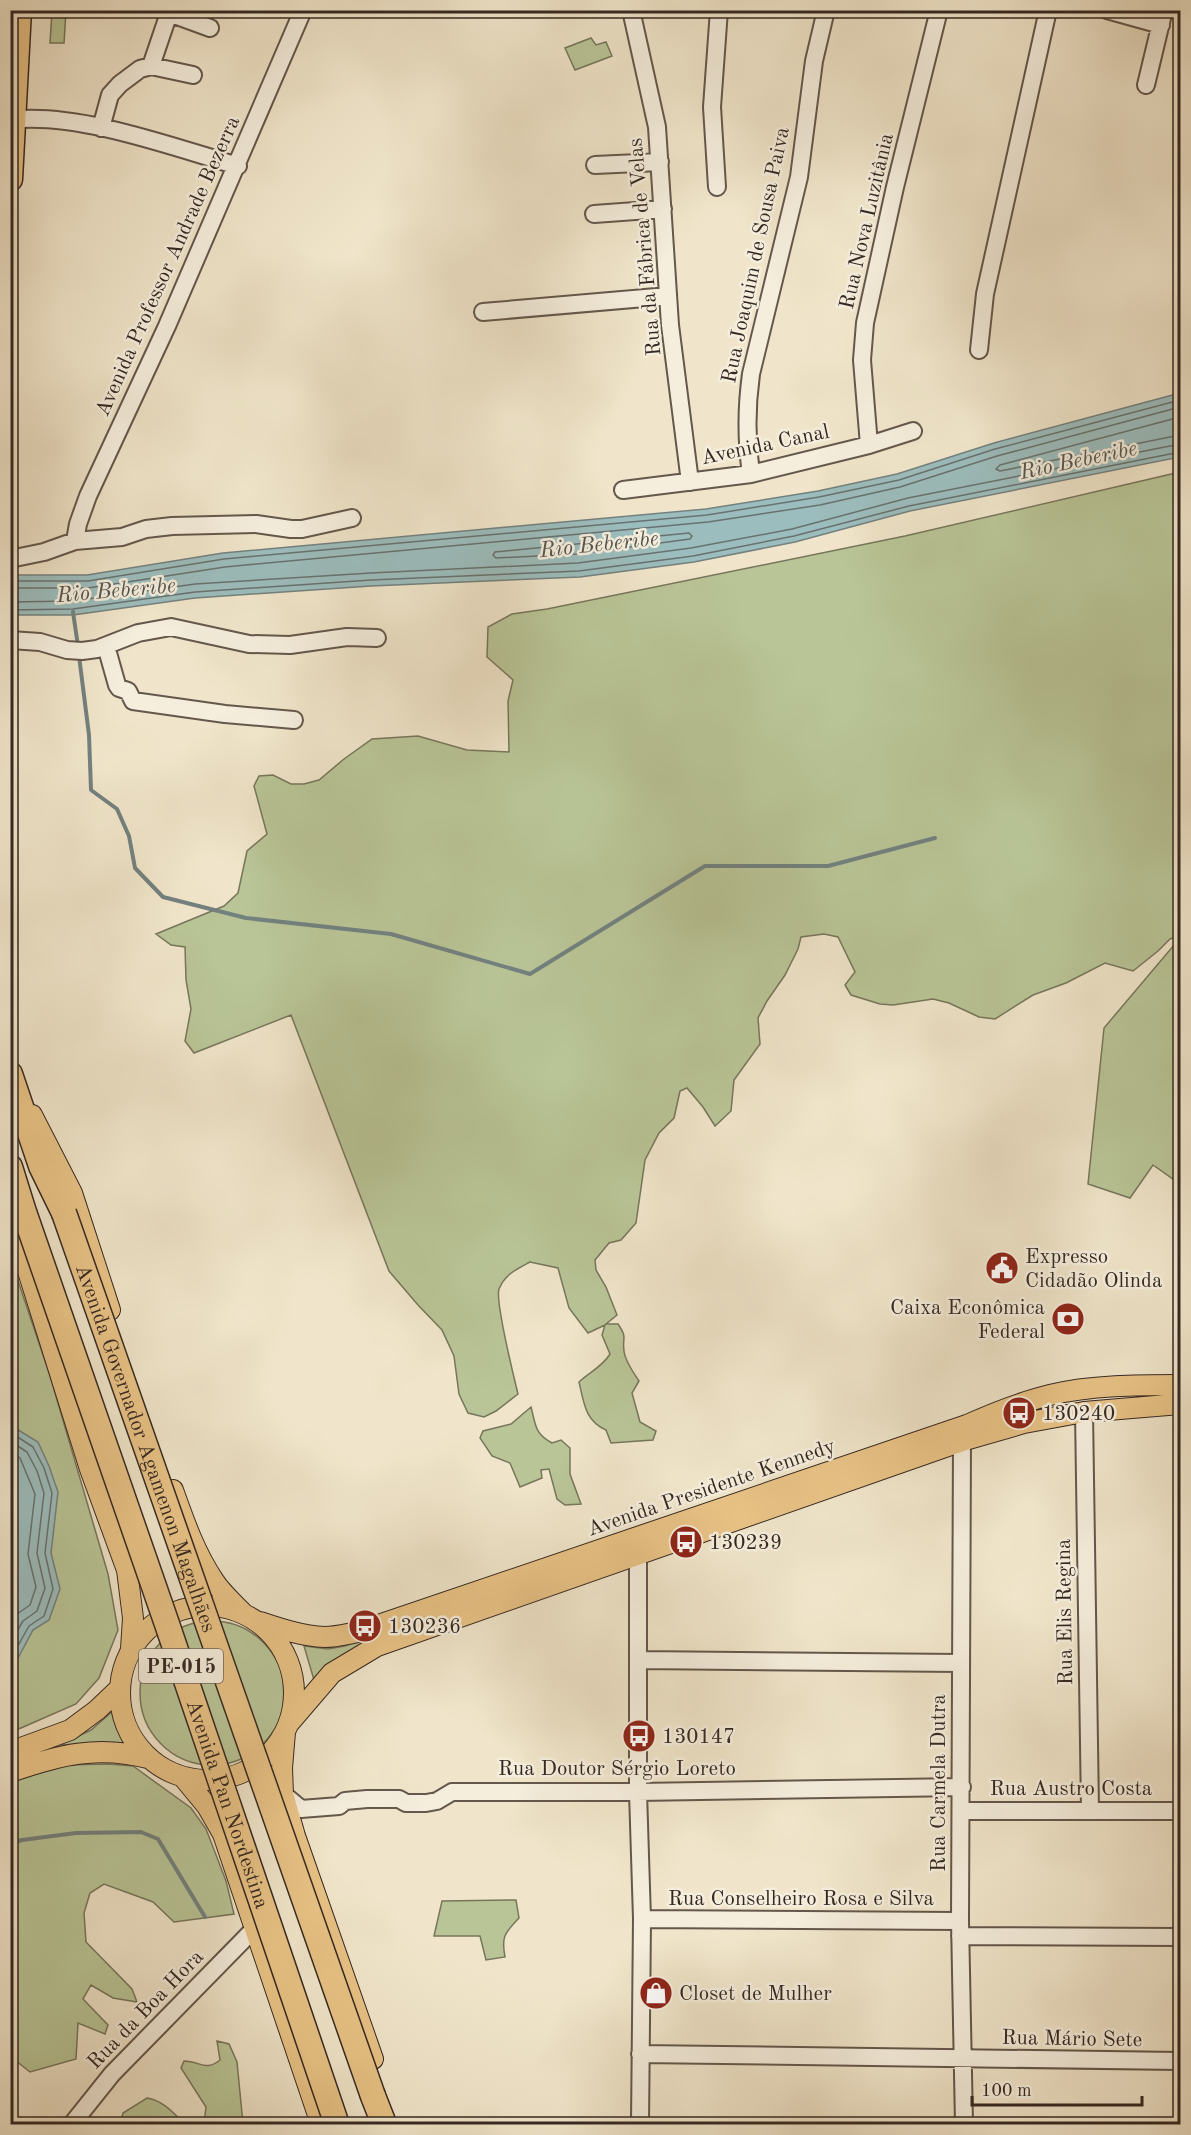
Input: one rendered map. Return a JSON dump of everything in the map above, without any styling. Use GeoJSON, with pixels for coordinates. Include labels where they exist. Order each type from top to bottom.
{"type":"FeatureCollection","features":[{"type":"Feature","properties":{"kind":"highway"},"geometry":{"type":"LineString","coordinates":[[10,178],[19,10]]}},
{"type":"Feature","properties":{"kind":"highway","name":"Avenida Governador Agamenon Magalhães"},"geometry":{"type":"LineString","coordinates":[[10,1073],[41,1166],[64,1213],[384,2124]]}},
{"type":"Feature","properties":{"kind":"highway","name":"PE-015"},"geometry":{"type":"LineString","coordinates":[[10,1167],[17,1213]]}},
{"type":"Feature","properties":{"kind":"highway","name":"Avenida Pan Nordestina"},"geometry":{"type":"LineString","coordinates":[[17,1213],[167,1624],[331,2124]]}},
{"type":"Feature","properties":{"kind":"main road","name":"Avenida Governador Agamenon Magalhães"},"geometry":{"type":"LineString","coordinates":[[10,1073],[72,1193],[104,1292],[193,1544],[214,1582],[242,1612]]}},
{"type":"Feature","properties":{"kind":"main road"},"geometry":{"type":"LineString","coordinates":[[17,1213],[90,1468],[127,1570],[133,1618],[131,1649]]}},
{"type":"Feature","properties":{"kind":"main road","name":"Avenida Presidente Kennedy"},"geometry":{"type":"LineString","coordinates":[[260,1622],[297,1634],[313,1636],[327,1637],[358,1632],[967,1425],[1029,1401],[1053,1394],[1116,1386],[1180,1386]]}},
{"type":"Feature","properties":{"kind":"main road","name":"Avenida Presidente Kennedy"},"geometry":{"type":"LineString","coordinates":[[288,1727],[332,1673],[377,1646],[962,1441],[1024,1423],[1084,1412],[1180,1404]]}},
{"type":"Feature","properties":{"kind":"main road"},"geometry":{"type":"LineString","coordinates":[[288,1727],[264,1759],[234,1776],[209,1780],[171,1773],[148,1758],[137,1747],[123,1719],[119,1689],[123,1668],[131,1649],[155,1622],[180,1610],[206,1605],[242,1612],[260,1622],[279,1642],[291,1667],[295,1695],[282,1768],[283,1794],[295,1836],[395,2124]]}},
{"type":"Feature","properties":{"kind":"main road"},"geometry":{"type":"LineString","coordinates":[[10,1752],[70,1730],[98,1710],[119,1689]]}},
{"type":"Feature","properties":{"kind":"main road"},"geometry":{"type":"LineString","coordinates":[[10,1772],[54,1757],[88,1752],[107,1751],[148,1758]]}},
{"type":"Feature","properties":{"kind":"main road","name":"Avenida Pan Nordestina"},"geometry":{"type":"LineString","coordinates":[[183,1777],[207,1806],[224,1834],[255,1928],[331,2124]]}},
{"type":"Feature","properties":{"kind":"street","name":"Avenida Professor Andrade Bezerra"},"geometry":{"type":"LineString","coordinates":[[75,541],[78,524],[88,496],[238,166],[303,10]]}},
{"type":"Feature","properties":{"kind":"street","name":"Rua da Fábrica de Velas"},"geometry":{"type":"LineString","coordinates":[[631,10],[657,127],[670,325],[690,482]]}},
{"type":"Feature","properties":{"kind":"street"},"geometry":{"type":"LineString","coordinates":[[717,187],[712,107],[719,10]]}},
{"type":"Feature","properties":{"kind":"street","name":"Rua Joaquim de Sousa Paiva"},"geometry":{"type":"LineString","coordinates":[[751,474],[746,439],[751,375],[799,177],[814,61],[826,10]]}},
{"type":"Feature","properties":{"kind":"street","name":"Rua Nova Luzitânia"},"geometry":{"type":"LineString","coordinates":[[870,445],[862,360],[866,323],[895,187],[939,10]]}},
{"type":"Feature","properties":{"kind":"street"},"geometry":{"type":"LineString","coordinates":[[979,350],[985,294],[1048,10]]}},
{"type":"Feature","properties":{"kind":"street"},"geometry":{"type":"LineString","coordinates":[[1107,10],[1163,18],[1146,84]]}},
{"type":"Feature","properties":{"kind":"street"},"geometry":{"type":"LineString","coordinates":[[151,66],[170,12],[210,28]]}},
{"type":"Feature","properties":{"kind":"street"},"geometry":{"type":"LineString","coordinates":[[101,128],[110,95],[128,76],[140,69],[151,66],[194,75]]}},
{"type":"Feature","properties":{"kind":"street"},"geometry":{"type":"LineString","coordinates":[[13,120],[48,120],[101,128],[238,166]]}},
{"type":"Feature","properties":{"kind":"street"},"geometry":{"type":"LineString","coordinates":[[595,165],[660,162]]}},
{"type":"Feature","properties":{"kind":"street"},"geometry":{"type":"LineString","coordinates":[[594,214],[663,209]]}},
{"type":"Feature","properties":{"kind":"street"},"geometry":{"type":"LineString","coordinates":[[483,312],[668,296]]}},
{"type":"Feature","properties":{"kind":"street","name":"Avenida Canal"},"geometry":{"type":"LineString","coordinates":[[623,490],[751,474],[870,445],[914,431]]}},
{"type":"Feature","properties":{"kind":"street"},"geometry":{"type":"LineString","coordinates":[[10,559],[44,552],[75,541],[122,537],[146,529],[172,526],[256,524],[302,529],[352,518]]}},
{"type":"Feature","properties":{"kind":"street"},"geometry":{"type":"LineString","coordinates":[[10,640],[40,642],[77,651],[106,646],[138,633],[171,627],[249,644],[290,645],[347,637],[377,638]]}},
{"type":"Feature","properties":{"kind":"street"},"geometry":{"type":"LineString","coordinates":[[106,646],[117,685],[128,691],[133,700],[225,714],[294,720]]}},
{"type":"Feature","properties":{"kind":"street","name":"Rua Elis Regina"},"geometry":{"type":"LineString","coordinates":[[1084,1412],[1090,1810]]}},
{"type":"Feature","properties":{"kind":"street","name":"Rua Carmela Dutra"},"geometry":{"type":"LineString","coordinates":[[962,1441],[960,1929],[964,2124]]}},
{"type":"Feature","properties":{"kind":"street"},"geometry":{"type":"LineString","coordinates":[[638,1555],[638,1792],[642,1919],[640,2124]]}},
{"type":"Feature","properties":{"kind":"street"},"geometry":{"type":"LineString","coordinates":[[639,1660],[961,1663]]}},
{"type":"Feature","properties":{"kind":"street","name":"Rua Doutor Sérgio Loreto"},"geometry":{"type":"LineString","coordinates":[[283,1794],[301,1809],[339,1806],[345,1801],[367,1799],[377,1801],[399,1799],[406,1803],[426,1803],[437,1801],[452,1792],[962,1788]]}},
{"type":"Feature","properties":{"kind":"street","name":"Rua Austro Costa"},"geometry":{"type":"LineString","coordinates":[[961,1812],[1180,1811]]}},
{"type":"Feature","properties":{"kind":"street","name":"Rua Conselheiro Rosa e Silva"},"geometry":{"type":"LineString","coordinates":[[642,1919],[1180,1937]]}},
{"type":"Feature","properties":{"kind":"street","name":"Rua da Boa Hora"},"geometry":{"type":"LineString","coordinates":[[72,2124],[112,2074],[255,1928]]}},
{"type":"Feature","properties":{"kind":"street","name":"Rua Mário Sete"},"geometry":{"type":"LineString","coordinates":[[640,2054],[1180,2061]]}},
{"type":"Feature","properties":{"kind":"green space"},"geometry":{"type":"Polygon","coordinates":[[[52,11],[66,11],[64,43],[50,43],[52,11]]]}},
{"type":"Feature","properties":{"kind":"green space"},"geometry":{"type":"Polygon","coordinates":[[[591,38],[596,45],[606,42],[612,56],[575,70],[565,48],[591,38]]]}},
{"type":"Feature","properties":{"kind":"green space"},"geometry":{"type":"Polygon","coordinates":[[[1180,472],[1180,936],[1170,939],[1133,971],[1105,963],[1066,983],[1033,995],[995,1019],[979,1017],[949,1003],[933,999],[893,1005],[880,1004],[851,995],[845,985],[855,972],[838,937],[824,934],[801,937],[798,949],[785,975],[758,1018],[760,1044],[734,1080],[731,1111],[715,1126],[687,1088],[680,1091],[674,1118],[659,1133],[645,1160],[636,1223],[621,1240],[609,1243],[595,1260],[596,1270],[606,1287],[617,1315],[606,1324],[618,1324],[623,1332],[626,1359],[639,1381],[632,1393],[640,1422],[656,1431],[653,1440],[611,1443],[606,1430],[594,1422],[586,1410],[579,1382],[610,1354],[602,1335],[605,1325],[588,1333],[569,1308],[558,1268],[530,1262],[508,1276],[499,1289],[502,1323],[518,1394],[484,1417],[468,1413],[459,1394],[454,1356],[442,1330],[389,1271],[291,1015],[194,1053],[185,1041],[191,1009],[186,980],[185,947],[171,945],[156,934],[224,906],[238,893],[247,851],[267,834],[254,786],[259,776],[273,775],[291,784],[304,784],[319,780],[372,739],[418,736],[467,750],[509,752],[508,701],[513,680],[487,657],[488,627],[512,614],[547,609],[905,536],[1180,472]]]}},
{"type":"Feature","properties":{"kind":"green space"},"geometry":{"type":"Polygon","coordinates":[[[1180,938],[1180,1184],[1153,1165],[1130,1198],[1088,1184],[1104,1028],[1180,938]]]}},
{"type":"Feature","properties":{"kind":"green space"},"geometry":{"type":"Polygon","coordinates":[[[10,1257],[50,1376],[108,1574],[118,1630],[99,1678],[76,1704],[11,1731],[10,1257]]]}},
{"type":"Feature","properties":{"kind":"green space"},"geometry":{"type":"Polygon","coordinates":[[[531,1407],[537,1428],[542,1436],[552,1443],[561,1440],[570,1448],[570,1474],[581,1504],[565,1505],[557,1499],[549,1469],[541,1470],[542,1478],[520,1487],[510,1463],[492,1456],[480,1438],[483,1431],[511,1424],[531,1407]]]}},
{"type":"Feature","properties":{"kind":"green space"},"geometry":{"type":"Polygon","coordinates":[[[432,1614],[314,1680],[304,1646],[328,1649],[345,1646],[432,1614]]]}},
{"type":"Feature","properties":{"kind":"green space"},"geometry":{"type":"Polygon","coordinates":[[[212,1621],[240,1626],[263,1642],[279,1665],[284,1693],[279,1721],[263,1744],[240,1760],[212,1765],[184,1760],[161,1744],[145,1721],[140,1693],[145,1665],[161,1642],[184,1626],[212,1621]]]}},
{"type":"Feature","properties":{"kind":"green space"},"geometry":{"type":"Polygon","coordinates":[[[114,1710],[119,1732],[126,1748],[105,1743],[59,1745],[91,1730],[114,1710]]]}},
{"type":"Feature","properties":{"kind":"green space"},"geometry":{"type":"Polygon","coordinates":[[[63,1765],[133,1766],[191,1808],[206,1829],[226,1881],[234,1914],[174,1922],[153,1902],[104,1884],[90,1893],[84,1913],[86,1942],[132,1989],[137,2002],[113,1998],[91,1985],[83,1999],[108,2025],[105,2034],[78,2023],[76,2059],[30,2072],[11,2057],[10,1783],[63,1765]]]}},
{"type":"Feature","properties":{"kind":"green space"},"geometry":{"type":"Polygon","coordinates":[[[516,1900],[519,1918],[505,1935],[505,1957],[486,1960],[480,1936],[434,1936],[442,1901],[516,1900]]]}},
{"type":"Feature","properties":{"kind":"green space"},"geometry":{"type":"Polygon","coordinates":[[[217,2041],[229,2044],[237,2062],[243,2124],[204,2124],[206,2107],[181,2068],[184,2061],[206,2066],[220,2060],[217,2041]]]}},
{"type":"Feature","properties":{"kind":"green space"},"geometry":{"type":"Polygon","coordinates":[[[147,2098],[163,2105],[185,2124],[120,2124],[123,2113],[147,2098]]]}},
{"type":"Feature","properties":{"kind":"water","name":"Rio Beberibe"},"geometry":{"type":"Polygon","coordinates":[[[1180,393],[1180,457],[910,511],[795,542],[694,562],[580,577],[371,586],[195,598],[73,615],[11,615],[11,575],[87,575],[223,553],[706,509],[818,491],[897,474],[994,443],[1180,393]]]}},
{"type":"Feature","properties":{"kind":"water"},"geometry":{"type":"Polygon","coordinates":[[[10,1425],[38,1442],[58,1492],[51,1553],[60,1589],[49,1620],[33,1630],[18,1658],[11,1659],[10,1425]]]}},
{"type":"Feature","properties":{"kind":"waterway"},"geometry":{"type":"LineString","coordinates":[[73,612],[78,646]]}},
{"type":"Feature","properties":{"kind":"waterway"},"geometry":{"type":"LineString","coordinates":[[79,656],[89,735],[91,790],[117,809],[129,836],[135,868],[163,897],[246,918],[391,934],[530,974],[705,866],[828,866],[935,838]]}},
{"type":"Feature","properties":{"kind":"waterway"},"geometry":{"type":"LineString","coordinates":[[10,1844],[22,1840],[76,1833],[141,1832],[158,1839],[205,1917]]}},
{"type":"Feature","properties":{"kind":"place","name":"Expresso Cidadão Olinda"},"geometry":{"type":"Point","coordinates":[1002,1268]}},
{"type":"Feature","properties":{"kind":"place","name":"Caixa Econômica Federal"},"geometry":{"type":"Point","coordinates":[1068,1319]}},
{"type":"Feature","properties":{"kind":"place","name":"130240"},"geometry":{"type":"Point","coordinates":[1019,1413]}},
{"type":"Feature","properties":{"kind":"place","name":"130239"},"geometry":{"type":"Point","coordinates":[686,1542]}},
{"type":"Feature","properties":{"kind":"place","name":"130236"},"geometry":{"type":"Point","coordinates":[365,1626]}},
{"type":"Feature","properties":{"kind":"place","name":"130147"},"geometry":{"type":"Point","coordinates":[639,1736]}},
{"type":"Feature","properties":{"kind":"place","name":"Closet de Mulher"},"geometry":{"type":"Point","coordinates":[656,1993]}}]}
